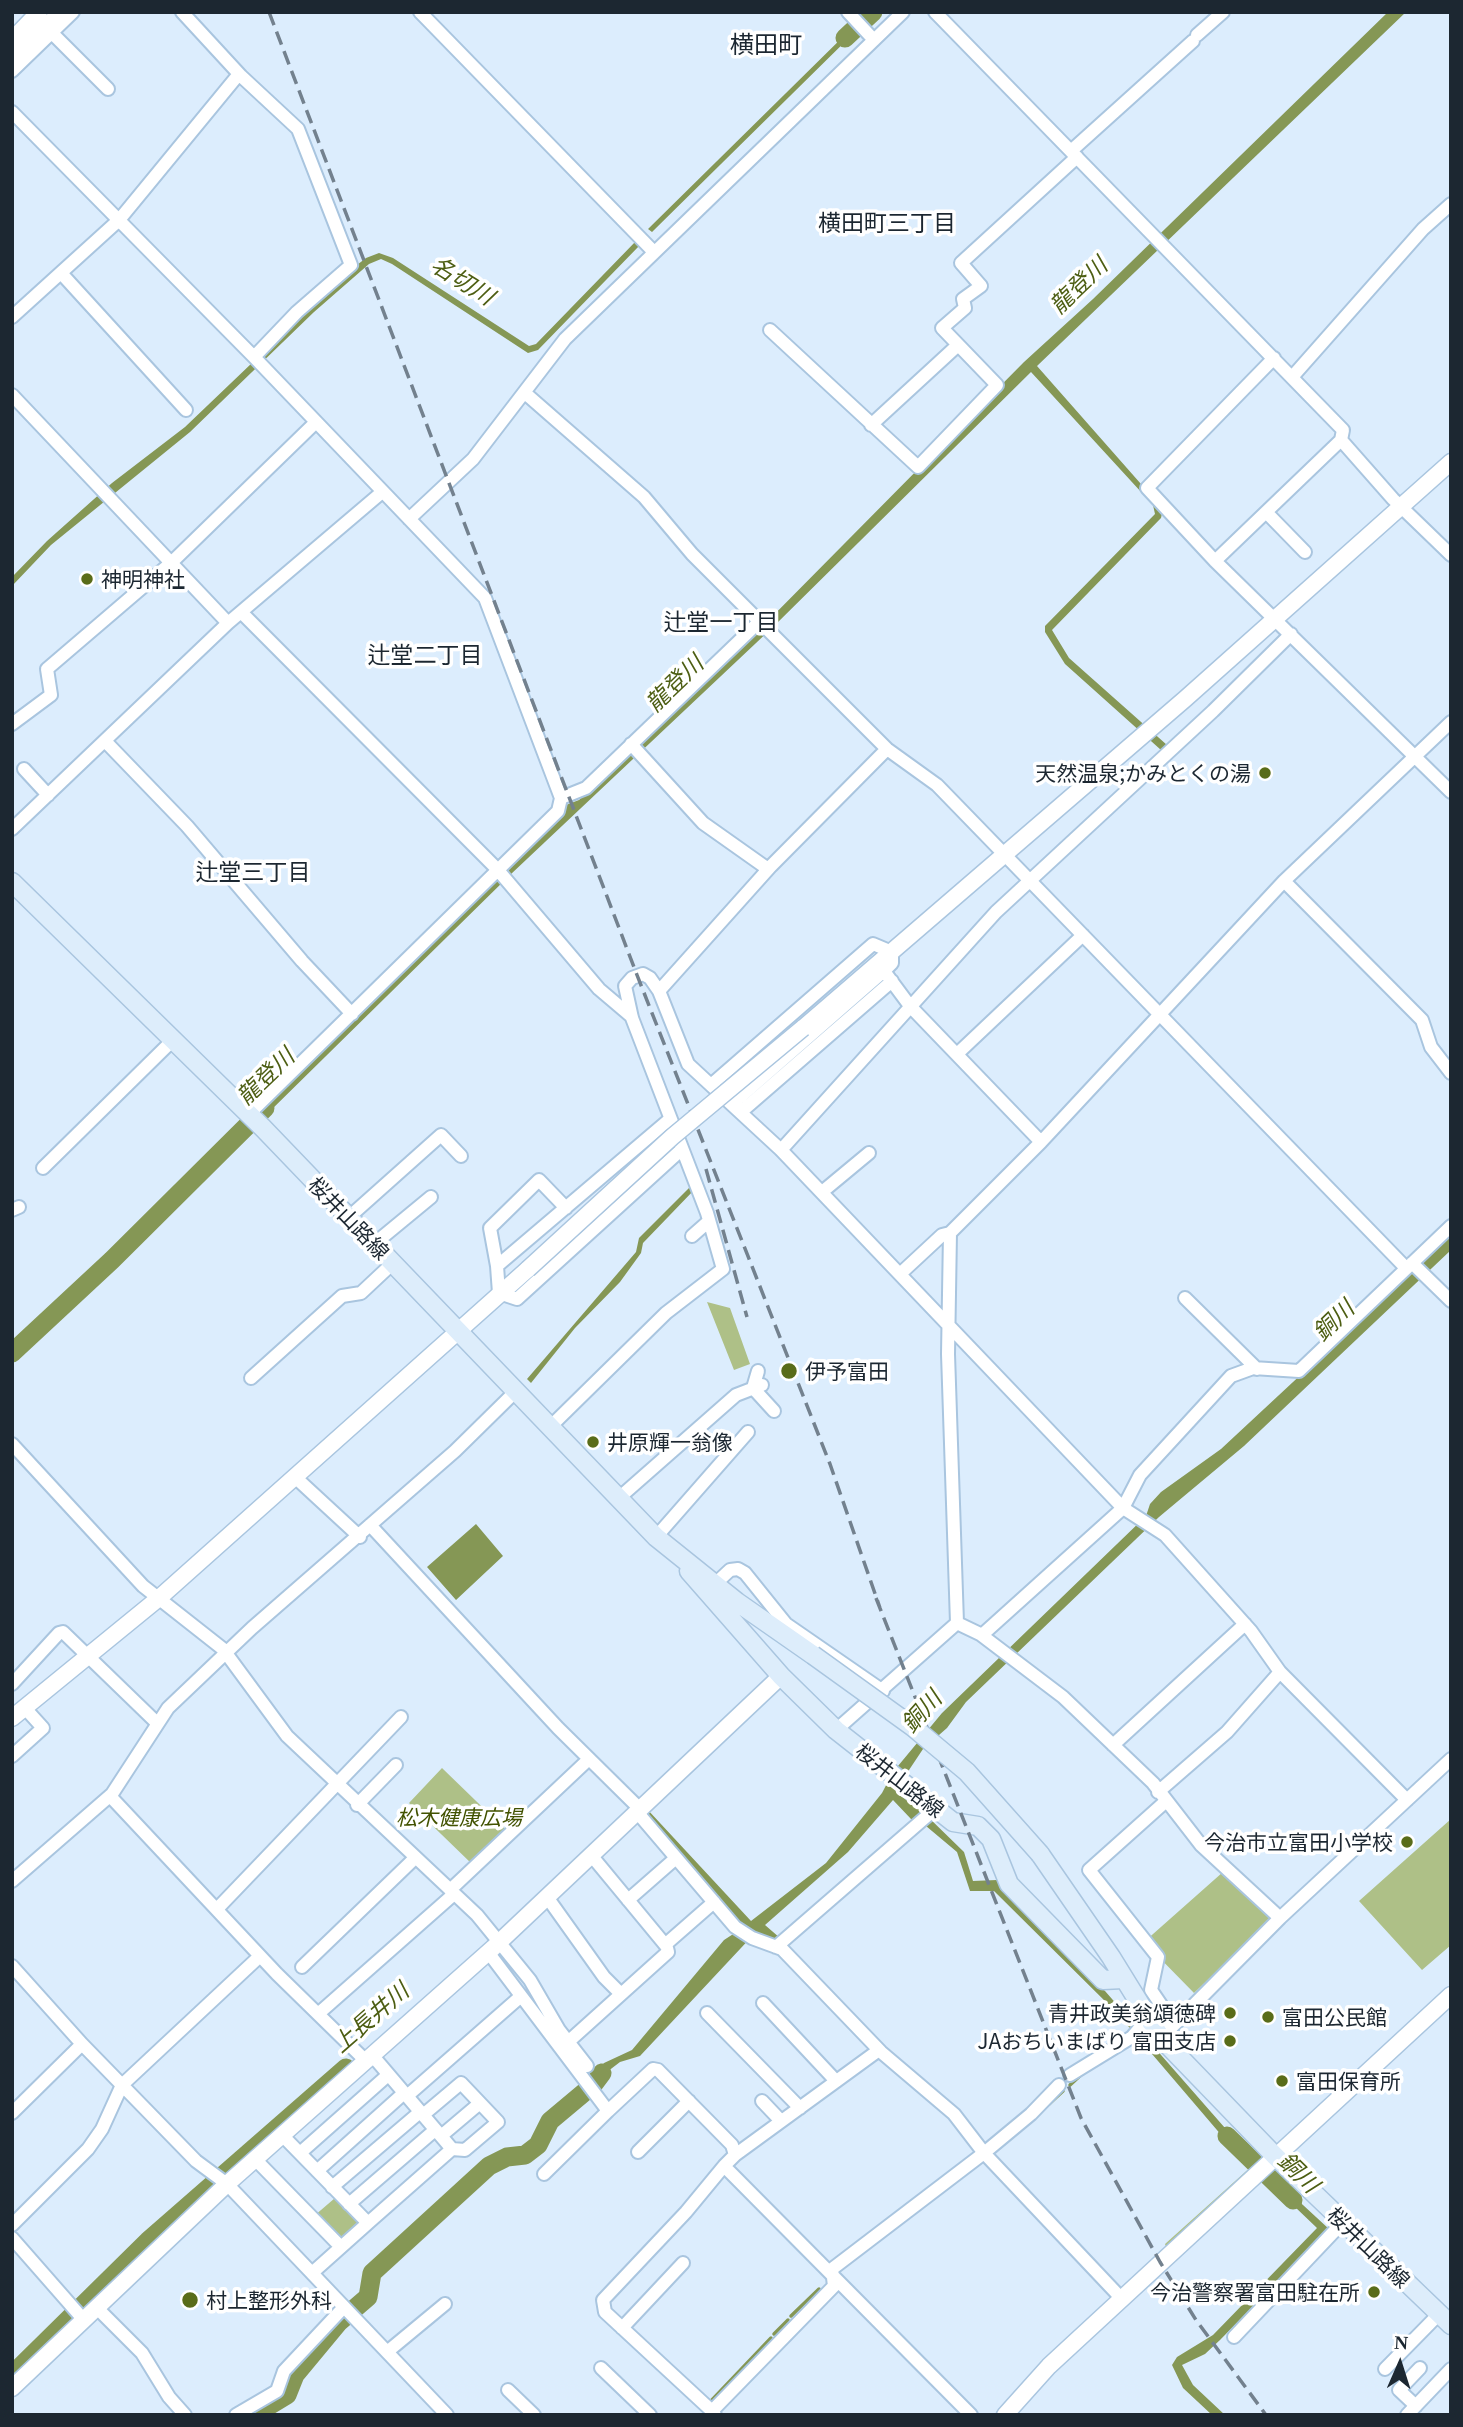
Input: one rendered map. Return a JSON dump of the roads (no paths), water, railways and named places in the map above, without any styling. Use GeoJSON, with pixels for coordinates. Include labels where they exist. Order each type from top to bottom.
{"type":"FeatureCollection","features":[{"type":"Feature","properties":{"kind":"main road","name":"桜井山路線"},"geometry":{"type":"LineString","coordinates":[[12,882],[249,1114],[459,1329],[656,1537],[715,1584],[913,1727],[967,1772],[1040,1854],[1156,2030],[1275,2156],[1445,2319]]}},
{"type":"Feature","properties":{"kind":"main road","name":"桜井山路線"},"geometry":{"type":"LineString","coordinates":[[682,1556],[693,1578],[780,1676],[836,1730],[953,1822],[978,1826],[990,1839],[1009,1884],[1103,1980],[1123,1979]]}},
{"type":"Feature","properties":{"kind":"street"},"geometry":{"type":"LineString","coordinates":[[12,40],[40,12]]}},
{"type":"Feature","properties":{"kind":"street"},"geometry":{"type":"LineString","coordinates":[[12,61],[61,12]]}},
{"type":"Feature","properties":{"kind":"street"},"geometry":{"type":"LineString","coordinates":[[12,71],[73,12]]}},
{"type":"Feature","properties":{"kind":"street"},"geometry":{"type":"LineString","coordinates":[[182,12],[239,74],[298,129],[351,265],[297,312],[254,357]]}},
{"type":"Feature","properties":{"kind":"street"},"geometry":{"type":"LineString","coordinates":[[420,12],[653,251]]}},
{"type":"Feature","properties":{"kind":"street"},"geometry":{"type":"LineString","coordinates":[[848,12],[874,40]]}},
{"type":"Feature","properties":{"kind":"street"},"geometry":{"type":"LineString","coordinates":[[409,519],[473,459],[565,339],[903,12]]}},
{"type":"Feature","properties":{"kind":"street"},"geometry":{"type":"LineString","coordinates":[[935,12],[1343,430],[1341,440],[1214,561]]}},
{"type":"Feature","properties":{"kind":"street"},"geometry":{"type":"LineString","coordinates":[[770,330],[918,467],[997,385],[942,328],[965,308],[963,299],[981,286],[961,263],[1223,12]]}},
{"type":"Feature","properties":{"kind":"street"},"geometry":{"type":"LineString","coordinates":[[52,33],[108,89]]}},
{"type":"Feature","properties":{"kind":"street"},"geometry":{"type":"LineString","coordinates":[[12,317],[119,220],[239,74]]}},
{"type":"Feature","properties":{"kind":"street"},"geometry":{"type":"LineString","coordinates":[[12,112],[254,357],[485,598],[561,798],[558,811],[249,1114]]}},
{"type":"Feature","properties":{"kind":"street"},"geometry":{"type":"LineString","coordinates":[[1293,376],[1423,229],[1451,204]]}},
{"type":"Feature","properties":{"kind":"street"},"geometry":{"type":"LineString","coordinates":[[61,273],[186,410]]}},
{"type":"Feature","properties":{"kind":"street"},"geometry":{"type":"LineString","coordinates":[[871,425],[958,345]]}},
{"type":"Feature","properties":{"kind":"street"},"geometry":{"type":"LineString","coordinates":[[1274,358],[1147,488],[1214,561],[1451,792]]}},
{"type":"Feature","properties":{"kind":"street"},"geometry":{"type":"LineString","coordinates":[[525,393],[644,497],[692,554],[761,620],[887,749],[937,785],[1409,1266],[1451,1301]]}},
{"type":"Feature","properties":{"kind":"street"},"geometry":{"type":"LineString","coordinates":[[12,395],[228,623]]}},
{"type":"Feature","properties":{"kind":"street"},"geometry":{"type":"LineString","coordinates":[[12,724],[51,695],[47,669],[172,562],[315,423]]}},
{"type":"Feature","properties":{"kind":"street"},"geometry":{"type":"LineString","coordinates":[[1341,440],[1401,506],[1451,555]]}},
{"type":"Feature","properties":{"kind":"street"},"geometry":{"type":"LineString","coordinates":[[12,1756],[43,1728],[17,1709],[159,1598],[672,1137],[803,1028],[1185,699],[1451,462]]}},
{"type":"Feature","properties":{"kind":"street"},"geometry":{"type":"LineString","coordinates":[[12,829],[228,623],[381,492]]}},
{"type":"Feature","properties":{"kind":"street"},"geometry":{"type":"LineString","coordinates":[[1266,512],[1305,552]]}},
{"type":"Feature","properties":{"kind":"street"},"geometry":{"type":"LineString","coordinates":[[241,612],[497,869],[599,989],[632,1017]]}},
{"type":"Feature","properties":{"kind":"street"},"geometry":{"type":"LineString","coordinates":[[561,798],[586,788],[761,620]]}},
{"type":"Feature","properties":{"kind":"street"},"geometry":{"type":"LineString","coordinates":[[781,1150],[996,912],[1290,634]]}},
{"type":"Feature","properties":{"kind":"street"},"geometry":{"type":"LineString","coordinates":[[900,1274],[942,1235],[950,1233],[1041,1142],[1284,881],[1451,722]]}},
{"type":"Feature","properties":{"kind":"street"},"geometry":{"type":"LineString","coordinates":[[105,741],[187,825],[302,961],[352,1014]]}},
{"type":"Feature","properties":{"kind":"street"},"geometry":{"type":"LineString","coordinates":[[631,744],[703,823],[768,869]]}},
{"type":"Feature","properties":{"kind":"street"},"geometry":{"type":"LineString","coordinates":[[659,991],[768,869],[887,749]]}},
{"type":"Feature","properties":{"kind":"street"},"geometry":{"type":"LineString","coordinates":[[24,769],[48,795]]}},
{"type":"Feature","properties":{"kind":"street"},"geometry":{"type":"LineString","coordinates":[[1284,881],[1422,1020],[1431,1047],[1451,1073]]}},
{"type":"Feature","properties":{"kind":"street"},"geometry":{"type":"LineString","coordinates":[[957,1054],[1083,934]]}},
{"type":"Feature","properties":{"kind":"street"},"geometry":{"type":"LineString","coordinates":[[711,1085],[873,944],[892,952]]}},
{"type":"Feature","properties":{"kind":"street"},"geometry":{"type":"LineString","coordinates":[[736,1108],[888,976],[892,952]]}},
{"type":"Feature","properties":{"kind":"street"},"geometry":{"type":"LineString","coordinates":[[550,1427],[666,1313],[723,1269],[709,1222],[632,1017],[625,986],[632,978],[643,974],[650,978],[659,991],[688,1064],[781,1150],[1123,1508],[1165,1535],[1245,1624],[1280,1672],[1407,1800]]}},
{"type":"Feature","properties":{"kind":"street"},"geometry":{"type":"LineString","coordinates":[[888,976],[910,1006],[1041,1142]]}},
{"type":"Feature","properties":{"kind":"street"},"geometry":{"type":"LineString","coordinates":[[43,1168],[173,1040]]}},
{"type":"Feature","properties":{"kind":"street"},"geometry":{"type":"LineString","coordinates":[[498,1266],[670,1119]]}},
{"type":"Feature","properties":{"kind":"street"},"geometry":{"type":"LineString","coordinates":[[348,1218],[441,1135],[461,1156]]}},
{"type":"Feature","properties":{"kind":"street"},"geometry":{"type":"LineString","coordinates":[[499,1293],[517,1299],[682,1149]]}},
{"type":"Feature","properties":{"kind":"street"},"geometry":{"type":"LineString","coordinates":[[821,1192],[869,1153]]}},
{"type":"Feature","properties":{"kind":"street"},"geometry":{"type":"LineString","coordinates":[[499,1293],[498,1266],[490,1228],[539,1180],[566,1208]]}},
{"type":"Feature","properties":{"kind":"street"},"geometry":{"type":"LineString","coordinates":[[374,1244],[431,1197]]}},
{"type":"Feature","properties":{"kind":"street"},"geometry":{"type":"LineString","coordinates":[[692,1236],[709,1222]]}},
{"type":"Feature","properties":{"kind":"street"},"geometry":{"type":"LineString","coordinates":[[982,1635],[1123,1508],[1140,1475],[1186,1422],[1231,1377],[1257,1368],[1299,1371],[1451,1226]]}},
{"type":"Feature","properties":{"kind":"street"},"geometry":{"type":"LineString","coordinates":[[836,1730],[957,1623],[948,1325],[950,1233]]}},
{"type":"Feature","properties":{"kind":"street"},"geometry":{"type":"LineString","coordinates":[[251,1378],[342,1296],[361,1293],[393,1264]]}},
{"type":"Feature","properties":{"kind":"street"},"geometry":{"type":"LineString","coordinates":[[1185,1298],[1257,1368]]}},
{"type":"Feature","properties":{"kind":"street"},"geometry":{"type":"LineString","coordinates":[[758,1371],[758,1386],[774,1411]]}},
{"type":"Feature","properties":{"kind":"street"},"geometry":{"type":"LineString","coordinates":[[620,1497],[736,1395],[758,1386]]}},
{"type":"Feature","properties":{"kind":"street"},"geometry":{"type":"LineString","coordinates":[[12,1881],[110,1796],[168,1707],[225,1653],[455,1451],[516,1391]]}},
{"type":"Feature","properties":{"kind":"street"},"geometry":{"type":"LineString","coordinates":[[656,1537],[748,1432]]}},
{"type":"Feature","properties":{"kind":"street"},"geometry":{"type":"LineString","coordinates":[[12,1444],[143,1586],[225,1653],[287,1736],[452,1892],[494,1947],[520,1997],[566,2049],[587,2066]]}},
{"type":"Feature","properties":{"kind":"street"},"geometry":{"type":"LineString","coordinates":[[295,1477],[360,1537]]}},
{"type":"Feature","properties":{"kind":"street"},"geometry":{"type":"LineString","coordinates":[[370,1525],[638,1810],[735,1927],[752,1938],[782,1949],[879,2050],[954,2114],[984,2152],[1122,2299]]}},
{"type":"Feature","properties":{"kind":"street"},"geometry":{"type":"LineString","coordinates":[[715,1584],[730,1570],[738,1569],[745,1573],[786,1624],[883,1691]]}},
{"type":"Feature","properties":{"kind":"street"},"geometry":{"type":"LineString","coordinates":[[957,1623],[982,1635],[1063,1697],[1113,1745],[1209,1853],[1280,1918]]}},
{"type":"Feature","properties":{"kind":"street"},"geometry":{"type":"LineString","coordinates":[[1113,1745],[1245,1624]]}},
{"type":"Feature","properties":{"kind":"street"},"geometry":{"type":"LineString","coordinates":[[12,1684],[59,1633],[63,1632],[158,1723]]}},
{"type":"Feature","properties":{"kind":"street"},"geometry":{"type":"LineString","coordinates":[[1070,2075],[1132,2037],[1168,2024],[1168,2015],[1151,1990],[1158,1957],[1089,1870],[1227,1732],[1280,1672]]}},
{"type":"Feature","properties":{"kind":"street"},"geometry":{"type":"LineString","coordinates":[[12,2388],[255,2159],[494,1947],[780,1676]]}},
{"type":"Feature","properties":{"kind":"street"},"geometry":{"type":"LineString","coordinates":[[217,1909],[401,1717]]}},
{"type":"Feature","properties":{"kind":"street"},"geometry":{"type":"LineString","coordinates":[[318,2014],[452,1892],[589,1759]]}},
{"type":"Feature","properties":{"kind":"street"},"geometry":{"type":"LineString","coordinates":[[1156,2030],[1451,1759]]}},
{"type":"Feature","properties":{"kind":"street"},"geometry":{"type":"LineString","coordinates":[[357,1805],[396,1765]]}},
{"type":"Feature","properties":{"kind":"street"},"geometry":{"type":"LineString","coordinates":[[110,1796],[260,1956],[318,2014],[388,2075],[405,2095],[421,2113],[452,2149],[465,2150],[498,2122],[461,2083],[421,2113],[377,2148],[332,2187]]}},
{"type":"Feature","properties":{"kind":"street"},"geometry":{"type":"LineString","coordinates":[[776,1947],[935,1808]]}},
{"type":"Feature","properties":{"kind":"street"},"geometry":{"type":"LineString","coordinates":[[591,1855],[667,1947]]}},
{"type":"Feature","properties":{"kind":"street"},"geometry":{"type":"LineString","coordinates":[[302,1967],[415,1858]]}},
{"type":"Feature","properties":{"kind":"street"},"geometry":{"type":"LineString","coordinates":[[628,1900],[676,1858]]}},
{"type":"Feature","properties":{"kind":"street"},"geometry":{"type":"LineString","coordinates":[[547,1897],[604,1977],[621,1994]]}},
{"type":"Feature","properties":{"kind":"street"},"geometry":{"type":"LineString","coordinates":[[566,2049],[668,1952],[666,1944],[714,1902]]}},
{"type":"Feature","properties":{"kind":"street"},"geometry":{"type":"LineString","coordinates":[[494,1947],[530,1980],[566,2049],[593,2094],[608,2111]]}},
{"type":"Feature","properties":{"kind":"street"},"geometry":{"type":"LineString","coordinates":[[12,2225],[88,2149],[102,2129],[122,2085],[260,1956]]}},
{"type":"Feature","properties":{"kind":"street"},"geometry":{"type":"LineString","coordinates":[[12,1966],[82,2044],[196,2161],[228,2184],[447,2415]]}},
{"type":"Feature","properties":{"kind":"street"},"geometry":{"type":"LineString","coordinates":[[1005,2415],[1049,2366],[1451,1995]]}},
{"type":"Feature","properties":{"kind":"street"},"geometry":{"type":"LineString","coordinates":[[317,2171],[520,1997]]}},
{"type":"Feature","properties":{"kind":"street"},"geometry":{"type":"LineString","coordinates":[[763,2003],[836,2081]]}},
{"type":"Feature","properties":{"kind":"street"},"geometry":{"type":"LineString","coordinates":[[707,2013],[800,2108]]}},
{"type":"Feature","properties":{"kind":"street"},"geometry":{"type":"LineString","coordinates":[[12,2112],[82,2044]]}},
{"type":"Feature","properties":{"kind":"street"},"geometry":{"type":"LineString","coordinates":[[879,2050],[735,2155],[686,2212],[603,2300],[605,2312],[714,2413],[834,2286],[832,2269],[1031,2115],[1059,2085]]}},
{"type":"Feature","properties":{"kind":"street"},"geometry":{"type":"LineString","coordinates":[[544,2174],[653,2069],[732,2144],[735,2155]]}},
{"type":"Feature","properties":{"kind":"street"},"geometry":{"type":"LineString","coordinates":[[300,2153],[388,2075]]}},
{"type":"Feature","properties":{"kind":"street"},"geometry":{"type":"LineString","coordinates":[[638,2152],[689,2101]]}},
{"type":"Feature","properties":{"kind":"street"},"geometry":{"type":"LineString","coordinates":[[762,2101],[781,2121]]}},
{"type":"Feature","properties":{"kind":"street"},"geometry":{"type":"LineString","coordinates":[[349,2204],[393,2166],[480,2103]]}},
{"type":"Feature","properties":{"kind":"street"},"geometry":{"type":"LineString","coordinates":[[282,2135],[368,2223]]}},
{"type":"Feature","properties":{"kind":"street"},"geometry":{"type":"LineString","coordinates":[[377,2148],[393,2166]]}},
{"type":"Feature","properties":{"kind":"street"},"geometry":{"type":"LineString","coordinates":[[312,2273],[452,2149]]}},
{"type":"Feature","properties":{"kind":"street"},"geometry":{"type":"LineString","coordinates":[[255,2159],[341,2247]]}},
{"type":"Feature","properties":{"kind":"street"},"geometry":{"type":"LineString","coordinates":[[724,2166],[971,2415]]}},
{"type":"Feature","properties":{"kind":"street"},"geometry":{"type":"LineString","coordinates":[[1234,2337],[1343,2222]]}},
{"type":"Feature","properties":{"kind":"street"},"geometry":{"type":"LineString","coordinates":[[12,2238],[83,2319]]}},
{"type":"Feature","properties":{"kind":"street"},"geometry":{"type":"LineString","coordinates":[[622,2328],[683,2263]]}},
{"type":"Feature","properties":{"kind":"street"},"geometry":{"type":"LineString","coordinates":[[387,2352],[445,2304]]}},
{"type":"Feature","properties":{"kind":"street"},"geometry":{"type":"LineString","coordinates":[[96,2307],[142,2353],[169,2397],[185,2415]]}},
{"type":"Feature","properties":{"kind":"street"},"geometry":{"type":"LineString","coordinates":[[236,2415],[277,2391],[284,2371],[344,2307]]}},
{"type":"Feature","properties":{"kind":"street"},"geometry":{"type":"LineString","coordinates":[[1385,2369],[1445,2319]]}},
{"type":"Feature","properties":{"kind":"street"},"geometry":{"type":"LineString","coordinates":[[601,2368],[650,2415]]}},
{"type":"Feature","properties":{"kind":"street"},"geometry":{"type":"LineString","coordinates":[[1420,2368],[1399,2390],[1411,2410],[1451,2369]]}},
{"type":"Feature","properties":{"kind":"street"},"geometry":{"type":"LineString","coordinates":[[508,2389],[534,2415]]}},
{"type":"Feature","properties":{"kind":"waterway","name":"名切川"},"geometry":{"type":"LineString","coordinates":[[845,38],[873,12]]}},
{"type":"Feature","properties":{"kind":"waterway","name":"龍登川"},"geometry":{"type":"LineString","coordinates":[[12,1353],[112,1260],[265,1108]]}},
{"type":"Feature","properties":{"kind":"waterway","name":"上長井川"},"geometry":{"type":"LineString","coordinates":[[12,2375],[148,2241],[346,2068]]}},
{"type":"Feature","properties":{"kind":"waterway","name":"上長井川"},"geometry":{"type":"LineString","coordinates":[[254,2415],[287,2395],[295,2375],[339,2322],[368,2297],[372,2273],[489,2166],[507,2157],[525,2155],[538,2145],[550,2121],[593,2085],[602,2073]]}},
{"type":"Feature","properties":{"kind":"waterway"},"geometry":{"type":"LineString","coordinates":[[1070,2085],[1082,2074]]}},
{"type":"Feature","properties":{"kind":"waterway"},"geometry":{"type":"LineString","coordinates":[[1049,2104],[1063,2091]]}},
{"type":"Feature","properties":{"kind":"waterway","name":"銅川"},"geometry":{"type":"LineString","coordinates":[[1227,2136],[1293,2200]]}},
{"type":"Feature","properties":{"kind":"waterway"},"geometry":{"type":"LineString","coordinates":[[791,2316],[819,2289]]}},
{"type":"Feature","properties":{"kind":"waterway"},"geometry":{"type":"LineString","coordinates":[[774,2334],[788,2320]]}},
{"type":"Feature","properties":{"kind":"waterway"},"geometry":{"type":"LineString","coordinates":[[711,2401],[771,2338]]}},
{"type":"Feature","properties":{"kind":"railway"},"geometry":{"type":"LineString","coordinates":[[269,12],[637,975],[830,1464],[880,1608]]}},
{"type":"Feature","properties":{"kind":"railway"},"geometry":{"type":"LineString","coordinates":[[706,1169],[747,1317]]}},
{"type":"Feature","properties":{"kind":"railway"},"geometry":{"type":"LineString","coordinates":[[876,1598],[1081,2118],[1160,2262],[1196,2320],[1266,2415]]}},
{"type":"Feature","properties":{"kind":"place","name":"神明神社"},"geometry":{"type":"Point","coordinates":[87,579]}},
{"type":"Feature","properties":{"kind":"place","name":"天然温泉;かみとくの湯"},"geometry":{"type":"Point","coordinates":[1265,773]}},
{"type":"Feature","properties":{"kind":"place","name":"伊予富田"},"geometry":{"type":"Point","coordinates":[789,1371]}},
{"type":"Feature","properties":{"kind":"place","name":"井原輝一翁像"},"geometry":{"type":"Point","coordinates":[593,1442]}},
{"type":"Feature","properties":{"kind":"place","name":"今治市立富田小学校"},"geometry":{"type":"Point","coordinates":[1407,1842]}},
{"type":"Feature","properties":{"kind":"place","name":"青井政美翁頌徳碑"},"geometry":{"type":"Point","coordinates":[1230,2013]}},
{"type":"Feature","properties":{"kind":"place","name":"富田公民館"},"geometry":{"type":"Point","coordinates":[1268,2017]}},
{"type":"Feature","properties":{"kind":"place","name":"JAおちいまばり 富田支店"},"geometry":{"type":"Point","coordinates":[1230,2041]}},
{"type":"Feature","properties":{"kind":"place","name":"富田保育所"},"geometry":{"type":"Point","coordinates":[1282,2081]}},
{"type":"Feature","properties":{"kind":"place","name":"今治警察署富田駐在所"},"geometry":{"type":"Point","coordinates":[1374,2292]}},
{"type":"Feature","properties":{"kind":"place","name":"村上整形外科"},"geometry":{"type":"Point","coordinates":[190,2300]}},
{"type":"Feature","properties":{"kind":"district","name":"横田町"},"geometry":{"type":"Point","coordinates":[766,44]}},
{"type":"Feature","properties":{"kind":"district","name":"横田町三丁目"},"geometry":{"type":"Point","coordinates":[887,222]}},
{"type":"Feature","properties":{"kind":"district","name":"辻堂一丁目"},"geometry":{"type":"Point","coordinates":[721,621]}},
{"type":"Feature","properties":{"kind":"district","name":"辻堂二丁目"},"geometry":{"type":"Point","coordinates":[425,654]}},
{"type":"Feature","properties":{"kind":"district","name":"辻堂三丁目"},"geometry":{"type":"Point","coordinates":[253,871]}},
{"type":"Feature","properties":{"kind":"park label","name":"松木健康広場"},"geometry":{"type":"Point","coordinates":[459,1817]}}]}
